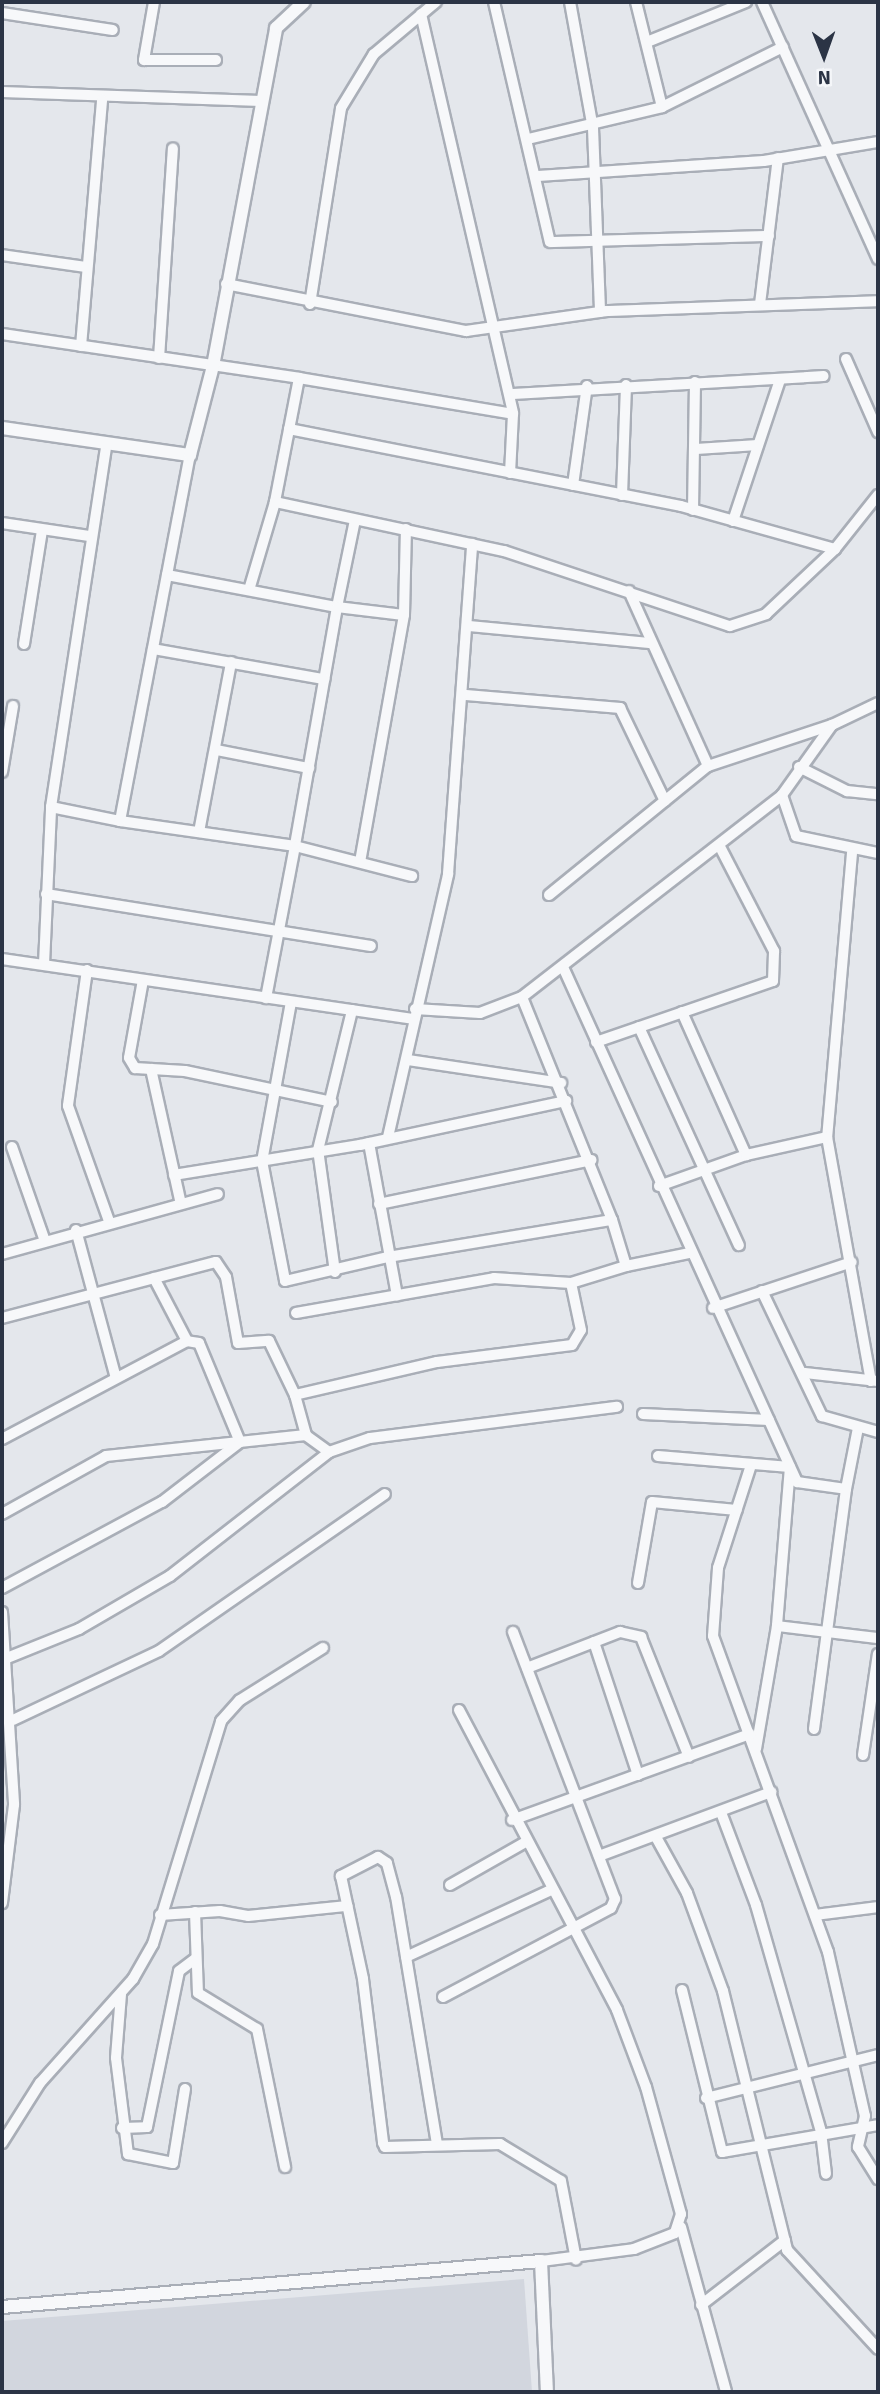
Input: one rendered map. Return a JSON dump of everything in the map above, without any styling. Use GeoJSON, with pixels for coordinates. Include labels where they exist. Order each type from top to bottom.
{"type":"FeatureCollection","features":[{"type":"Feature","properties":{"kind":"street"},"geometry":{"type":"LineString","coordinates":[[154,2],[146,61],[216,60]]}},
{"type":"Feature","properties":{"kind":"street"},"geometry":{"type":"LineString","coordinates":[[120,821],[190,455],[213,366],[226,284],[276,28],[304,2]]}},
{"type":"Feature","properties":{"kind":"street"},"geometry":{"type":"LineString","coordinates":[[310,304],[341,108],[374,54],[436,2]]}},
{"type":"Feature","properties":{"kind":"street"},"geometry":{"type":"LineString","coordinates":[[494,2],[538,176],[550,242],[769,236]]}},
{"type":"Feature","properties":{"kind":"street"},"geometry":{"type":"LineString","coordinates":[[570,2],[593,128],[600,312]]}},
{"type":"Feature","properties":{"kind":"street"},"geometry":{"type":"LineString","coordinates":[[636,2],[662,107]]}},
{"type":"Feature","properties":{"kind":"street"},"geometry":{"type":"LineString","coordinates":[[647,43],[746,2]]}},
{"type":"Feature","properties":{"kind":"street"},"geometry":{"type":"LineString","coordinates":[[762,2],[878,259]]}},
{"type":"Feature","properties":{"kind":"street"},"geometry":{"type":"LineString","coordinates":[[2,13],[113,30]]}},
{"type":"Feature","properties":{"kind":"street"},"geometry":{"type":"LineString","coordinates":[[421,14],[493,329],[513,394],[510,473]]}},
{"type":"Feature","properties":{"kind":"street"},"geometry":{"type":"LineString","coordinates":[[528,139],[593,128],[662,107],[783,47]]}},
{"type":"Feature","properties":{"kind":"street"},"geometry":{"type":"LineString","coordinates":[[2,92],[102,100],[261,102]]}},
{"type":"Feature","properties":{"kind":"street"},"geometry":{"type":"LineString","coordinates":[[81,346],[102,100]]}},
{"type":"Feature","properties":{"kind":"street"},"geometry":{"type":"LineString","coordinates":[[538,176],[778,158],[878,142]]}},
{"type":"Feature","properties":{"kind":"street"},"geometry":{"type":"LineString","coordinates":[[159,358],[173,148]]}},
{"type":"Feature","properties":{"kind":"street"},"geometry":{"type":"LineString","coordinates":[[760,304],[778,158]]}},
{"type":"Feature","properties":{"kind":"street"},"geometry":{"type":"LineString","coordinates":[[2,255],[86,267]]}},
{"type":"Feature","properties":{"kind":"street"},"geometry":{"type":"LineString","coordinates":[[226,284],[310,304],[466,331],[600,312],[760,304],[878,302]]}},
{"type":"Feature","properties":{"kind":"street"},"geometry":{"type":"LineString","coordinates":[[2,334],[299,378],[513,414]]}},
{"type":"Feature","properties":{"kind":"street"},"geometry":{"type":"LineString","coordinates":[[846,359],[878,432]]}},
{"type":"Feature","properties":{"kind":"street"},"geometry":{"type":"LineString","coordinates":[[513,394],[587,386],[780,380],[822,376]]}},
{"type":"Feature","properties":{"kind":"street"},"geometry":{"type":"LineString","coordinates":[[248,590],[275,502],[299,378]]}},
{"type":"Feature","properties":{"kind":"street"},"geometry":{"type":"LineString","coordinates":[[733,521],[780,380]]}},
{"type":"Feature","properties":{"kind":"street"},"geometry":{"type":"LineString","coordinates":[[693,510],[695,382]]}},
{"type":"Feature","properties":{"kind":"street"},"geometry":{"type":"LineString","coordinates":[[622,495],[626,385]]}},
{"type":"Feature","properties":{"kind":"street"},"geometry":{"type":"LineString","coordinates":[[573,485],[587,386]]}},
{"type":"Feature","properties":{"kind":"street"},"geometry":{"type":"LineString","coordinates":[[2,428],[190,455]]}},
{"type":"Feature","properties":{"kind":"street"},"geometry":{"type":"LineString","coordinates":[[289,429],[693,510],[835,549]]}},
{"type":"Feature","properties":{"kind":"street"},"geometry":{"type":"LineString","coordinates":[[44,964],[51,807],[83,621],[89,536],[107,443]]}},
{"type":"Feature","properties":{"kind":"street"},"geometry":{"type":"LineString","coordinates":[[696,449],[758,445]]}},
{"type":"Feature","properties":{"kind":"street"},"geometry":{"type":"LineString","coordinates":[[275,502],[472,544],[629,591],[730,626],[749,624],[835,549],[878,495]]}},
{"type":"Feature","properties":{"kind":"street"},"geometry":{"type":"LineString","coordinates":[[267,998],[355,520]]}},
{"type":"Feature","properties":{"kind":"street"},"geometry":{"type":"LineString","coordinates":[[2,523],[89,536]]}},
{"type":"Feature","properties":{"kind":"street"},"geometry":{"type":"LineString","coordinates":[[360,862],[404,615],[406,529]]}},
{"type":"Feature","properties":{"kind":"street"},"geometry":{"type":"LineString","coordinates":[[24,644],[42,530]]}},
{"type":"Feature","properties":{"kind":"street"},"geometry":{"type":"LineString","coordinates":[[388,1137],[408,1060],[414,1014],[449,874],[466,695],[472,544]]}},
{"type":"Feature","properties":{"kind":"street"},"geometry":{"type":"LineString","coordinates":[[167,575],[337,607],[404,615]]}},
{"type":"Feature","properties":{"kind":"street"},"geometry":{"type":"LineString","coordinates":[[629,591],[649,643],[708,766]]}},
{"type":"Feature","properties":{"kind":"street"},"geometry":{"type":"LineString","coordinates":[[469,626],[649,643]]}},
{"type":"Feature","properties":{"kind":"street"},"geometry":{"type":"LineString","coordinates":[[153,649],[324,679]]}},
{"type":"Feature","properties":{"kind":"street"},"geometry":{"type":"LineString","coordinates":[[199,832],[217,750],[231,662]]}},
{"type":"Feature","properties":{"kind":"street"},"geometry":{"type":"LineString","coordinates":[[466,695],[620,708],[665,801]]}},
{"type":"Feature","properties":{"kind":"street"},"geometry":{"type":"LineString","coordinates":[[549,895],[708,766],[832,725],[878,703]]}},
{"type":"Feature","properties":{"kind":"street"},"geometry":{"type":"LineString","coordinates":[[2,772],[13,706]]}},
{"type":"Feature","properties":{"kind":"street"},"geometry":{"type":"LineString","coordinates":[[2,959],[352,1010],[414,1014],[480,1013],[522,998],[782,795],[799,767],[832,725]]}},
{"type":"Feature","properties":{"kind":"street"},"geometry":{"type":"LineString","coordinates":[[217,750],[309,768]]}},
{"type":"Feature","properties":{"kind":"street"},"geometry":{"type":"LineString","coordinates":[[799,767],[848,791],[878,794]]}},
{"type":"Feature","properties":{"kind":"street"},"geometry":{"type":"LineString","coordinates":[[782,795],[796,836],[852,852],[878,853]]}},
{"type":"Feature","properties":{"kind":"street"},"geometry":{"type":"LineString","coordinates":[[51,807],[120,821],[295,846],[412,876]]}},
{"type":"Feature","properties":{"kind":"street"},"geometry":{"type":"LineString","coordinates":[[596,1042],[682,1012],[767,988],[775,977],[774,951],[719,845]]}},
{"type":"Feature","properties":{"kind":"street"},"geometry":{"type":"LineString","coordinates":[[804,1373],[875,1381],[827,1137],[852,852]]}},
{"type":"Feature","properties":{"kind":"street"},"geometry":{"type":"LineString","coordinates":[[46,894],[371,946]]}},
{"type":"Feature","properties":{"kind":"street"},"geometry":{"type":"LineString","coordinates":[[563,967],[688,1253],[797,1482],[846,1489]]}},
{"type":"Feature","properties":{"kind":"street"},"geometry":{"type":"LineString","coordinates":[[86,970],[68,1106],[109,1221]]}},
{"type":"Feature","properties":{"kind":"street"},"geometry":{"type":"LineString","coordinates":[[143,980],[129,1058],[135,1068],[274,1089],[332,1102]]}},
{"type":"Feature","properties":{"kind":"street"},"geometry":{"type":"LineString","coordinates":[[522,998],[592,1160],[626,1266]]}},
{"type":"Feature","properties":{"kind":"street"},"geometry":{"type":"LineString","coordinates":[[291,1002],[262,1161],[284,1280],[335,1272],[388,1256],[612,1220]]}},
{"type":"Feature","properties":{"kind":"street"},"geometry":{"type":"LineString","coordinates":[[335,1272],[318,1150],[332,1102],[352,1010]]}},
{"type":"Feature","properties":{"kind":"street"},"geometry":{"type":"LineString","coordinates":[[682,1012],[746,1155]]}},
{"type":"Feature","properties":{"kind":"street"},"geometry":{"type":"LineString","coordinates":[[639,1027],[740,1245]]}},
{"type":"Feature","properties":{"kind":"street"},"geometry":{"type":"LineString","coordinates":[[408,1060],[561,1083]]}},
{"type":"Feature","properties":{"kind":"street"},"geometry":{"type":"LineString","coordinates":[[151,1069],[181,1204]]}},
{"type":"Feature","properties":{"kind":"street"},"geometry":{"type":"LineString","coordinates":[[174,1175],[369,1143],[566,1101]]}},
{"type":"Feature","properties":{"kind":"street"},"geometry":{"type":"LineString","coordinates":[[659,1186],[746,1155],[827,1137]]}},
{"type":"Feature","properties":{"kind":"street"},"geometry":{"type":"LineString","coordinates":[[369,1143],[397,1295]]}},
{"type":"Feature","properties":{"kind":"street"},"geometry":{"type":"LineString","coordinates":[[12,1147],[45,1241]]}},
{"type":"Feature","properties":{"kind":"street"},"geometry":{"type":"LineString","coordinates":[[379,1204],[592,1160]]}},
{"type":"Feature","properties":{"kind":"street"},"geometry":{"type":"LineString","coordinates":[[2,1254],[76,1230],[218,1194]]}},
{"type":"Feature","properties":{"kind":"street"},"geometry":{"type":"LineString","coordinates":[[76,1230],[116,1378]]}},
{"type":"Feature","properties":{"kind":"street"},"geometry":{"type":"LineString","coordinates":[[296,1313],[494,1278],[571,1283],[626,1266],[688,1253]]}},
{"type":"Feature","properties":{"kind":"street"},"geometry":{"type":"LineString","coordinates":[[2,1318],[93,1292],[216,1262],[226,1277],[238,1343],[269,1341],[295,1395],[306,1435],[329,1452]]}},
{"type":"Feature","properties":{"kind":"street"},"geometry":{"type":"LineString","coordinates":[[713,1308],[852,1262]]}},
{"type":"Feature","properties":{"kind":"street"},"geometry":{"type":"LineString","coordinates":[[154,1278],[187,1341]]}},
{"type":"Feature","properties":{"kind":"street"},"geometry":{"type":"LineString","coordinates":[[295,1395],[437,1362],[572,1345],[581,1330],[571,1283]]}},
{"type":"Feature","properties":{"kind":"street"},"geometry":{"type":"LineString","coordinates":[[762,1290],[804,1373],[822,1416],[878,1432]]}},
{"type":"Feature","properties":{"kind":"street"},"geometry":{"type":"LineString","coordinates":[[2,1439],[187,1341],[199,1343],[240,1442]]}},
{"type":"Feature","properties":{"kind":"street"},"geometry":{"type":"LineString","coordinates":[[7,1658],[79,1629],[170,1576],[329,1452],[370,1438],[617,1407]]}},
{"type":"Feature","properties":{"kind":"street"},"geometry":{"type":"LineString","coordinates":[[643,1414],[769,1420]]}},
{"type":"Feature","properties":{"kind":"street"},"geometry":{"type":"LineString","coordinates":[[814,1729],[846,1489],[858,1428]]}},
{"type":"Feature","properties":{"kind":"street"},"geometry":{"type":"LineString","coordinates":[[2,1514],[106,1456],[306,1435]]}},
{"type":"Feature","properties":{"kind":"street"},"geometry":{"type":"LineString","coordinates":[[2,1588],[162,1502],[240,1442]]}},
{"type":"Feature","properties":{"kind":"street"},"geometry":{"type":"LineString","coordinates":[[658,1456],[790,1467]]}},
{"type":"Feature","properties":{"kind":"street"},"geometry":{"type":"LineString","coordinates":[[751,1465],[718,1568],[713,1636],[815,1915],[855,2060],[864,2128],[858,2147],[878,2179]]}},
{"type":"Feature","properties":{"kind":"street"},"geometry":{"type":"LineString","coordinates":[[756,1749],[777,1626],[790,1467]]}},
{"type":"Feature","properties":{"kind":"street"},"geometry":{"type":"LineString","coordinates":[[13,1720],[159,1651],[384,1494]]}},
{"type":"Feature","properties":{"kind":"street"},"geometry":{"type":"LineString","coordinates":[[638,1583],[652,1502],[737,1510]]}},
{"type":"Feature","properties":{"kind":"street"},"geometry":{"type":"LineString","coordinates":[[2,1612],[13,1720],[14,1805],[2,1903]]}},
{"type":"Feature","properties":{"kind":"street"},"geometry":{"type":"LineString","coordinates":[[777,1626],[878,1638]]}},
{"type":"Feature","properties":{"kind":"street"},"geometry":{"type":"LineString","coordinates":[[443,1997],[574,1929],[614,1905],[578,1797],[513,1632]]}},
{"type":"Feature","properties":{"kind":"street"},"geometry":{"type":"LineString","coordinates":[[527,1668],[620,1632],[645,1640],[689,1756]]}},
{"type":"Feature","properties":{"kind":"street"},"geometry":{"type":"LineString","coordinates":[[594,1643],[638,1775]]}},
{"type":"Feature","properties":{"kind":"street"},"geometry":{"type":"LineString","coordinates":[[2,2143],[40,2083],[121,1993],[153,1944],[222,1721],[240,1700],[323,1648]]}},
{"type":"Feature","properties":{"kind":"street"},"geometry":{"type":"LineString","coordinates":[[863,1755],[878,1654]]}},
{"type":"Feature","properties":{"kind":"street"},"geometry":{"type":"LineString","coordinates":[[459,1710],[512,1821],[574,1929],[646,2087],[701,2305],[726,2392]]}},
{"type":"Feature","properties":{"kind":"street"},"geometry":{"type":"LineString","coordinates":[[512,1821],[750,1734]]}},
{"type":"Feature","properties":{"kind":"street"},"geometry":{"type":"LineString","coordinates":[[599,1856],[722,1815],[771,1792]]}},
{"type":"Feature","properties":{"kind":"street"},"geometry":{"type":"LineString","coordinates":[[722,1815],[756,1905],[821,2132],[826,2174]]}},
{"type":"Feature","properties":{"kind":"street"},"geometry":{"type":"LineString","coordinates":[[656,1837],[687,1893],[719,1979],[766,2147],[785,2240],[798,2264],[878,2349]]}},
{"type":"Feature","properties":{"kind":"street"},"geometry":{"type":"LineString","coordinates":[[450,1885],[524,1843]]}},
{"type":"Feature","properties":{"kind":"street"},"geometry":{"type":"LineString","coordinates":[[437,2144],[406,1957],[383,1858],[342,1870],[383,2143],[437,2144],[499,2144],[561,2181],[576,2260]]}},
{"type":"Feature","properties":{"kind":"street"},"geometry":{"type":"LineString","coordinates":[[406,1957],[551,1890]]}},
{"type":"Feature","properties":{"kind":"street"},"geometry":{"type":"LineString","coordinates":[[160,1915],[195,1912],[248,1916],[347,1906]]}},
{"type":"Feature","properties":{"kind":"street"},"geometry":{"type":"LineString","coordinates":[[815,1915],[878,1907]]}},
{"type":"Feature","properties":{"kind":"street"},"geometry":{"type":"LineString","coordinates":[[195,1912],[195,1959],[202,1998],[257,2029],[285,2167]]}},
{"type":"Feature","properties":{"kind":"street"},"geometry":{"type":"LineString","coordinates":[[122,2128],[147,2127],[178,1971],[195,1959]]}},
{"type":"Feature","properties":{"kind":"street"},"geometry":{"type":"LineString","coordinates":[[682,1990],[706,2098],[722,2152],[766,2147],[821,2132],[878,2125]]}},
{"type":"Feature","properties":{"kind":"street"},"geometry":{"type":"LineString","coordinates":[[121,1993],[116,2058],[122,2128],[128,2154],[173,2162],[185,2089]]}},
{"type":"Feature","properties":{"kind":"street"},"geometry":{"type":"LineString","coordinates":[[706,2098],[878,2055]]}},
{"type":"Feature","properties":{"kind":"street"},"geometry":{"type":"LineString","coordinates":[[2,2307],[576,2260],[634,2249],[681,2227]]}},
{"type":"Feature","properties":{"kind":"street"},"geometry":{"type":"LineString","coordinates":[[701,2305],[785,2240]]}},
{"type":"Feature","properties":{"kind":"street"},"geometry":{"type":"LineString","coordinates":[[541,2261],[547,2392]]}},
{"type":"Feature","properties":{"kind":"shaded area"},"geometry":{"type":"Polygon","coordinates":[[[524,2279],[532,2392],[2,2392],[2,2321],[524,2279]]]}}]}
